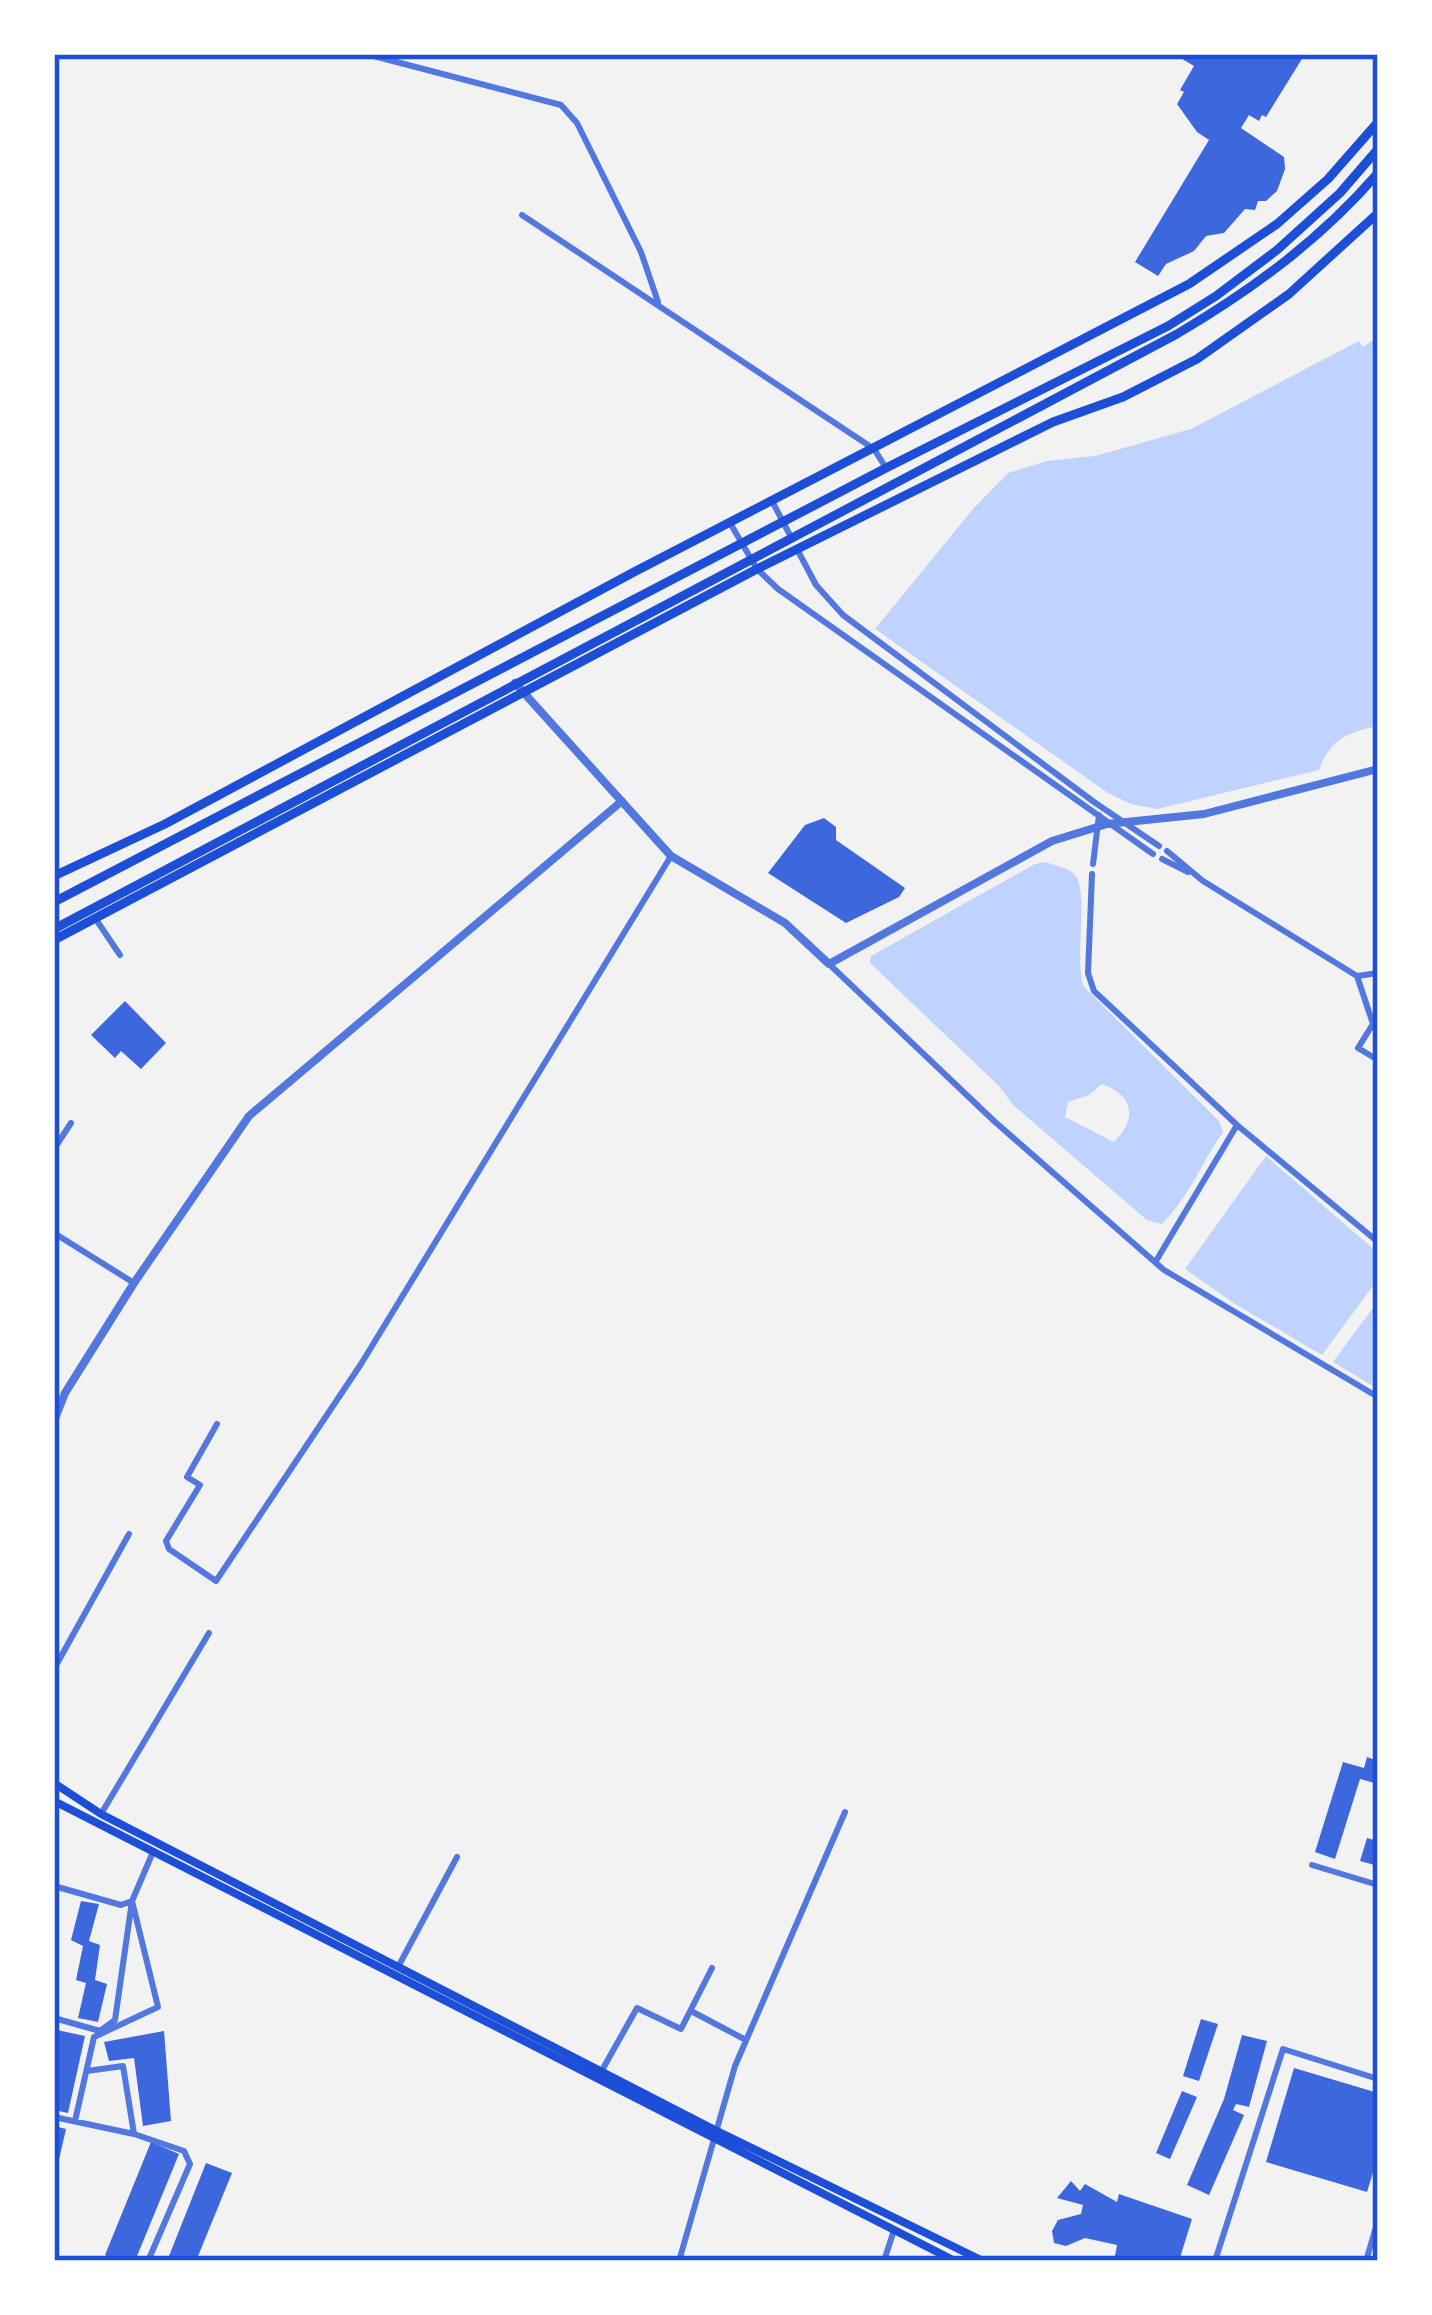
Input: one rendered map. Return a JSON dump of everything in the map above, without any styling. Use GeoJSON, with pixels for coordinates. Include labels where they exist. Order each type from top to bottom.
{"type":"FeatureCollection","features":[{"type":"Feature","properties":{"kind":"main road"},"geometry":{"type":"LineString","coordinates":[[54,876],[165,824],[1189,284],[1232,258],[1307,199],[1378,122]]}},
{"type":"Feature","properties":{"kind":"main road"},"geometry":{"type":"LineString","coordinates":[[54,902],[1168,326],[1216,296],[1298,232],[1378,149]]}},
{"type":"Feature","properties":{"kind":"main road"},"geometry":{"type":"LineString","coordinates":[[54,929],[92,914],[755,564],[791,538],[1220,309],[1297,254],[1378,173]]}},
{"type":"Feature","properties":{"kind":"main road"},"geometry":{"type":"LineString","coordinates":[[755,564],[797,550],[1053,422],[1123,397],[1197,359],[1289,294],[1378,213]]}},
{"type":"Feature","properties":{"kind":"main road"},"geometry":{"type":"LineString","coordinates":[[54,940],[92,914]]}},
{"type":"Feature","properties":{"kind":"main road"},"geometry":{"type":"LineString","coordinates":[[54,1784],[101,1814],[602,2072],[955,2261]]}},
{"type":"Feature","properties":{"kind":"main road"},"geometry":{"type":"LineString","coordinates":[[54,1801],[714,2134],[983,2261]]}},
{"type":"Feature","properties":{"kind":"street"},"geometry":{"type":"LineString","coordinates":[[366,54],[561,105],[577,123],[641,252],[660,307]]}},
{"type":"Feature","properties":{"kind":"street"},"geometry":{"type":"LineString","coordinates":[[522,215],[874,448],[886,468]]}},
{"type":"Feature","properties":{"kind":"street"},"geometry":{"type":"LineString","coordinates":[[772,501],[816,585],[843,615],[1162,852],[1357,976],[1376,1020],[1358,1048],[1378,1060]]}},
{"type":"Feature","properties":{"kind":"street"},"geometry":{"type":"LineString","coordinates":[[730,523],[755,564],[834,632],[1100,822],[1153,854]]}},
{"type":"Feature","properties":{"kind":"street"},"geometry":{"type":"LineString","coordinates":[[519,688],[671,856],[785,923],[994,1121],[1156,1262],[1378,1397]]}},
{"type":"Feature","properties":{"kind":"street"},"geometry":{"type":"LineString","coordinates":[[829,964],[1052,841],[1100,822],[1204,814],[1378,770]]}},
{"type":"Feature","properties":{"kind":"street"},"geometry":{"type":"LineString","coordinates":[[54,1420],[65,1393],[134,1283],[249,1116],[622,801]]}},
{"type":"Feature","properties":{"kind":"street"},"geometry":{"type":"LineString","coordinates":[[1093,864],[1102,808]]}},
{"type":"Feature","properties":{"kind":"street"},"geometry":{"type":"LineString","coordinates":[[217,1424],[187,1477],[200,1485],[166,1541],[169,1549],[216,1581],[361,1364],[671,856]]}},
{"type":"Feature","properties":{"kind":"street"},"geometry":{"type":"LineString","coordinates":[[1093,874],[1090,985],[1238,1125],[1378,1242]]}},
{"type":"Feature","properties":{"kind":"street"},"geometry":{"type":"LineString","coordinates":[[92,914],[120,955]]}},
{"type":"Feature","properties":{"kind":"street"},"geometry":{"type":"LineString","coordinates":[[1357,976],[1378,973]]}},
{"type":"Feature","properties":{"kind":"street"},"geometry":{"type":"LineString","coordinates":[[54,1149],[71,1123]]}},
{"type":"Feature","properties":{"kind":"street"},"geometry":{"type":"LineString","coordinates":[[1156,1262],[1238,1125]]}},
{"type":"Feature","properties":{"kind":"street"},"geometry":{"type":"LineString","coordinates":[[54,1233],[134,1283]]}},
{"type":"Feature","properties":{"kind":"street"},"geometry":{"type":"LineString","coordinates":[[54,1670],[129,1534]]}},
{"type":"Feature","properties":{"kind":"street"},"geometry":{"type":"LineString","coordinates":[[101,1814],[209,1633]]}},
{"type":"Feature","properties":{"kind":"street"},"geometry":{"type":"LineString","coordinates":[[679,2261],[746,2040],[845,1812]]}},
{"type":"Feature","properties":{"kind":"street"},"geometry":{"type":"LineString","coordinates":[[54,2018],[100,2031],[115,2020],[132,1901],[153,1852]]}},
{"type":"Feature","properties":{"kind":"street"},"geometry":{"type":"LineString","coordinates":[[398,1967],[457,1857]]}},
{"type":"Feature","properties":{"kind":"street"},"geometry":{"type":"LineString","coordinates":[[1312,1865],[1378,1885]]}},
{"type":"Feature","properties":{"kind":"street"},"geometry":{"type":"LineString","coordinates":[[54,1886],[122,1905],[132,1901]]}},
{"type":"Feature","properties":{"kind":"street"},"geometry":{"type":"LineString","coordinates":[[75,2121],[94,2037],[158,2007],[132,1901]]}},
{"type":"Feature","properties":{"kind":"street"},"geometry":{"type":"LineString","coordinates":[[602,2072],[638,2008],[681,2029],[712,1968]]}},
{"type":"Feature","properties":{"kind":"street"},"geometry":{"type":"LineString","coordinates":[[690,2010],[746,2040]]}},
{"type":"Feature","properties":{"kind":"street"},"geometry":{"type":"LineString","coordinates":[[1215,2261],[1283,2049],[1378,2079]]}},
{"type":"Feature","properties":{"kind":"street"},"geometry":{"type":"LineString","coordinates":[[86,2071],[123,2066],[134,2134]]}},
{"type":"Feature","properties":{"kind":"street"},"geometry":{"type":"LineString","coordinates":[[54,2117],[134,2134],[184,2151],[190,2164],[148,2261]]}},
{"type":"Feature","properties":{"kind":"street"},"geometry":{"type":"LineString","coordinates":[[1366,2261],[1374,2248],[1378,2219]]}},
{"type":"Feature","properties":{"kind":"street"},"geometry":{"type":"LineString","coordinates":[[884,2261],[894,2230]]}},
{"type":"Feature","properties":{"kind":"water"},"geometry":{"type":"Polygon","coordinates":[[[1378,337],[1378,726],[1341,739],[1328,751],[1319,770],[1157,809],[1131,804],[1108,793],[875,629],[1008,473],[1047,461],[1095,456],[1191,429],[1359,341],[1363,347],[1378,337]]]}},
{"type":"Feature","properties":{"kind":"water"},"geometry":{"type":"Polygon","coordinates":[[[1035,864],[1064,868],[1078,881],[1084,987],[1219,1121],[1223,1132],[1162,1224],[1147,1220],[1013,1105],[1000,1087],[870,963],[871,956],[1035,864]],[[1102,1084],[1089,1095],[1068,1102],[1065,1117],[1114,1142],[1127,1124],[1129,1108],[1102,1084]]]}},
{"type":"Feature","properties":{"kind":"water"},"geometry":{"type":"Polygon","coordinates":[[[1266,1156],[1378,1253],[1378,1279],[1322,1355],[1185,1269],[1266,1156]]]}},
{"type":"Feature","properties":{"kind":"water"},"geometry":{"type":"Polygon","coordinates":[[[1378,1301],[1378,1389],[1333,1362],[1378,1301]]]}},
{"type":"Feature","properties":{"kind":"building"},"geometry":{"type":"Polygon","coordinates":[[[1174,54],[1305,54],[1266,117],[1262,115],[1259,121],[1249,115],[1241,128],[1284,157],[1277,191],[1266,201],[1258,201],[1255,210],[1245,209],[1224,233],[1206,236],[1194,251],[1166,264],[1158,276],[1135,262],[1209,140],[1197,132],[1177,104],[1194,66],[1174,54]]]}},
{"type":"Feature","properties":{"kind":"building"},"geometry":{"type":"Polygon","coordinates":[[[824,818],[836,827],[836,840],[905,888],[899,897],[846,923],[768,873],[805,825],[824,818]]]}},
{"type":"Feature","properties":{"kind":"building"},"geometry":{"type":"Polygon","coordinates":[[[125,1001],[166,1043],[141,1069],[121,1051],[115,1058],[91,1035],[125,1001]]]}},
{"type":"Feature","properties":{"kind":"building"},"geometry":{"type":"Polygon","coordinates":[[[1367,1757],[1378,1761],[1378,1784],[1360,1779],[1335,1859],[1315,1852],[1343,1762],[1364,1768],[1367,1757]]]}},
{"type":"Feature","properties":{"kind":"building"},"geometry":{"type":"Polygon","coordinates":[[[1367,1838],[1378,1841],[1378,1866],[1360,1861],[1367,1838]]]}},
{"type":"Feature","properties":{"kind":"building"},"geometry":{"type":"Polygon","coordinates":[[[81,1901],[99,1904],[89,1941],[100,1945],[95,1980],[107,1984],[98,2022],[78,2018],[86,1983],[76,1980],[83,1946],[71,1940],[81,1901]]]}},
{"type":"Feature","properties":{"kind":"building"},"geometry":{"type":"Polygon","coordinates":[[[1201,2019],[1218,2024],[1199,2081],[1183,2076],[1201,2019]]]}},
{"type":"Feature","properties":{"kind":"building"},"geometry":{"type":"Polygon","coordinates":[[[57,2030],[85,2036],[68,2113],[54,2110],[57,2030]]]}},
{"type":"Feature","properties":{"kind":"building"},"geometry":{"type":"Polygon","coordinates":[[[164,2031],[171,2121],[143,2126],[134,2058],[109,2061],[104,2042],[164,2031]]]}},
{"type":"Feature","properties":{"kind":"building"},"geometry":{"type":"Polygon","coordinates":[[[1242,2035],[1267,2041],[1249,2107],[1236,2104],[1233,2110],[1244,2115],[1209,2195],[1187,2185],[1224,2099],[1242,2035]]]}},
{"type":"Feature","properties":{"kind":"building"},"geometry":{"type":"Polygon","coordinates":[[[1294,2068],[1378,2093],[1378,2156],[1367,2192],[1266,2162],[1294,2068]]]}},
{"type":"Feature","properties":{"kind":"building"},"geometry":{"type":"Polygon","coordinates":[[[1182,2091],[1197,2097],[1170,2159],[1156,2153],[1182,2091]]]}},
{"type":"Feature","properties":{"kind":"building"},"geometry":{"type":"Polygon","coordinates":[[[54,2126],[66,2129],[56,2173],[54,2173],[54,2126]]]}},
{"type":"Feature","properties":{"kind":"building"},"geometry":{"type":"Polygon","coordinates":[[[151,2142],[179,2154],[135,2261],[119,2261],[105,2255],[151,2142]]]}},
{"type":"Feature","properties":{"kind":"building"},"geometry":{"type":"Polygon","coordinates":[[[206,2163],[232,2173],[196,2261],[167,2261],[206,2163]]]}},
{"type":"Feature","properties":{"kind":"building"},"geometry":{"type":"Polygon","coordinates":[[[1071,2181],[1080,2191],[1085,2184],[1117,2202],[1119,2194],[1192,2219],[1179,2261],[1133,2261],[1115,2256],[1117,2245],[1085,2238],[1066,2246],[1054,2243],[1052,2231],[1058,2220],[1081,2214],[1083,2205],[1057,2198],[1071,2181]]]}}]}
